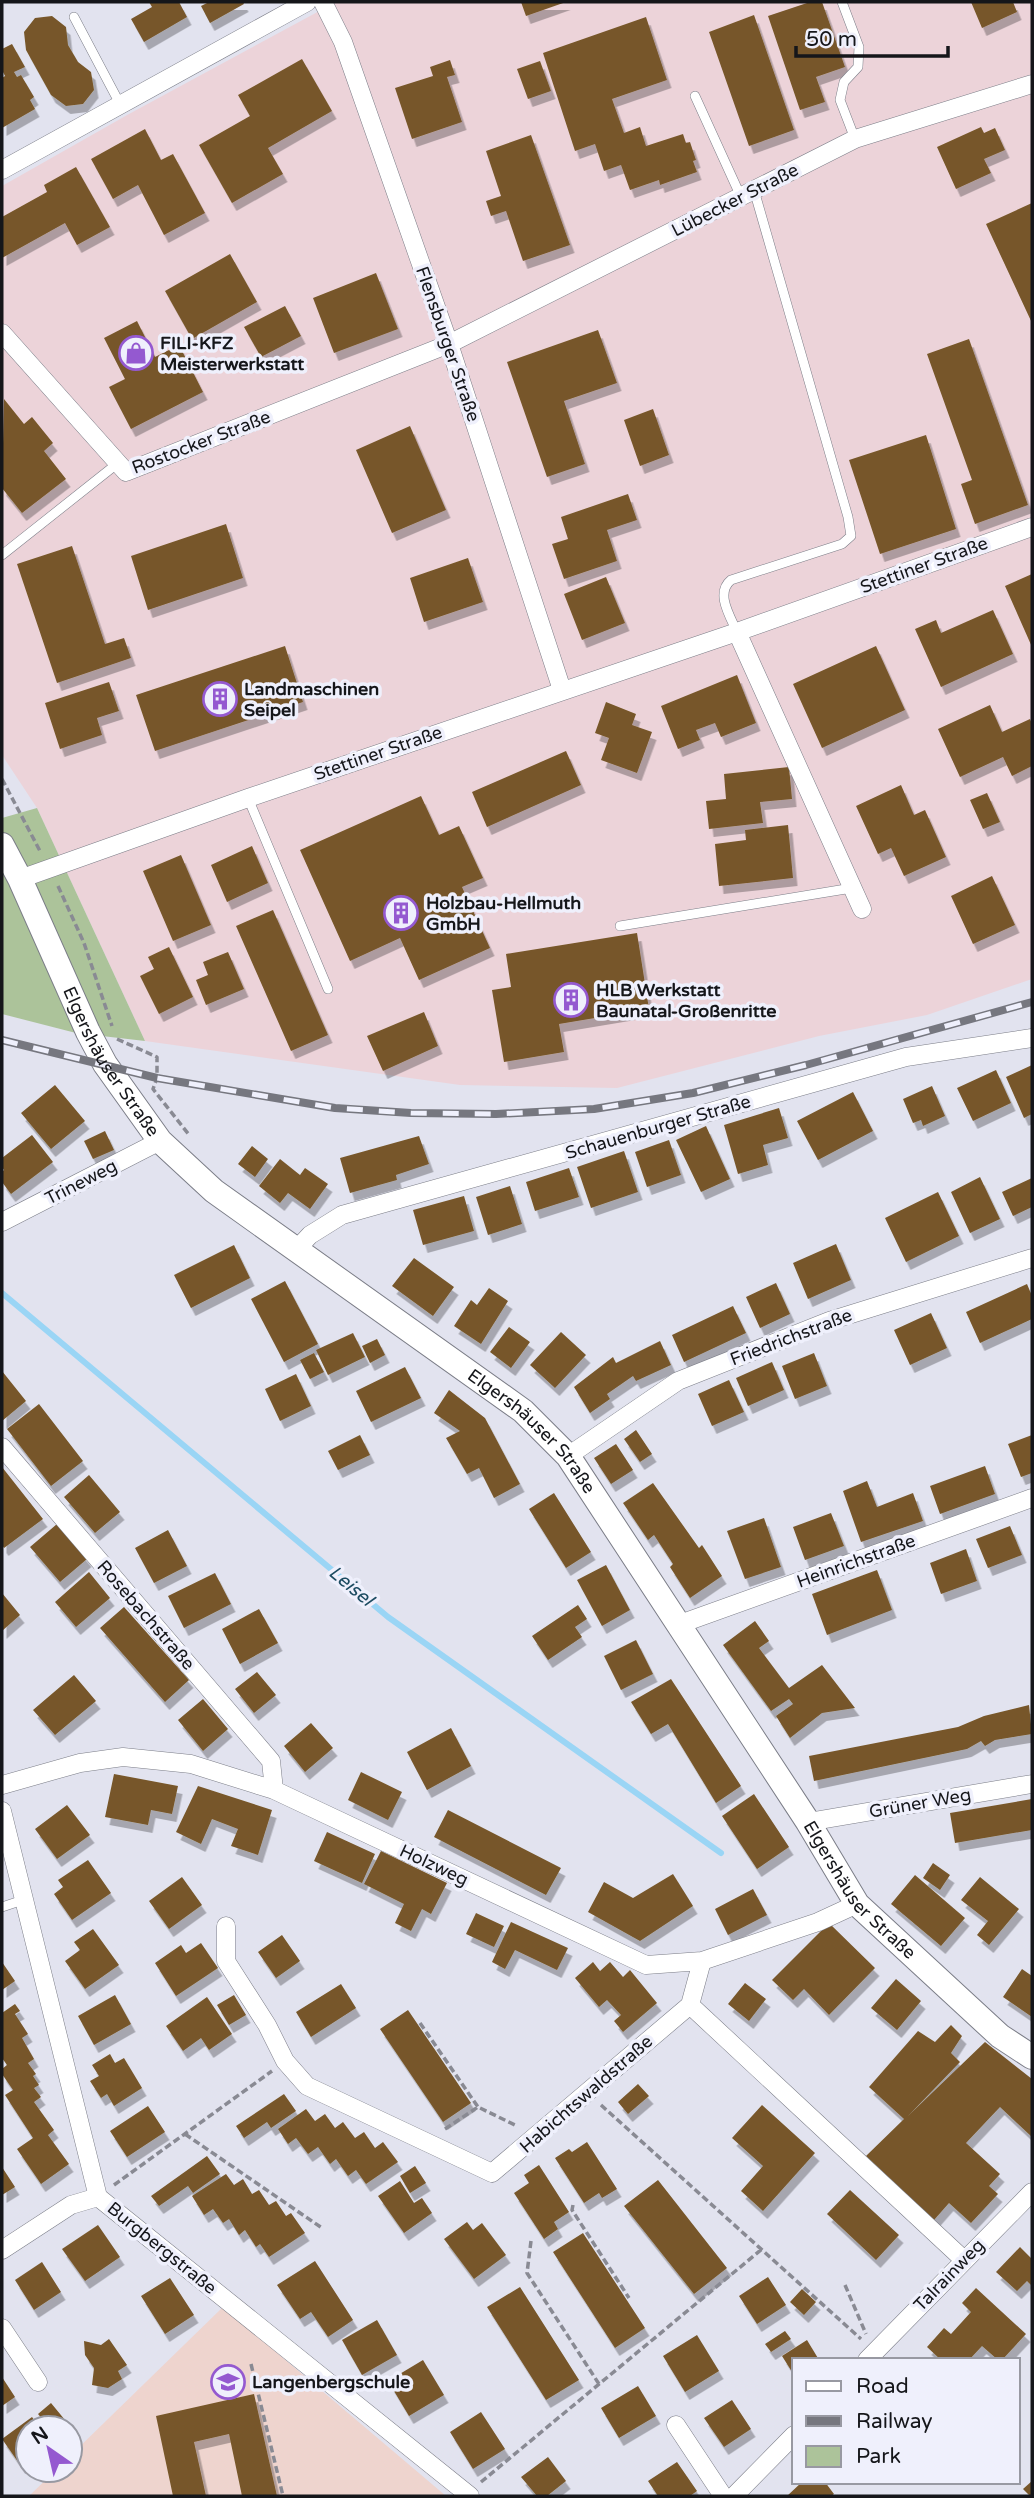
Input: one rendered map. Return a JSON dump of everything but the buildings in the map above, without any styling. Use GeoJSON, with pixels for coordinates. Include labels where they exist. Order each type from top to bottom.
{"type":"FeatureCollection","features":[{"type":"Feature","properties":{"kind":"street"},"geometry":{"type":"LineString","coordinates":[[2,170],[307,2]]}},
{"type":"Feature","properties":{"kind":"street","name":"Flensburger Straße"},"geometry":{"type":"LineString","coordinates":[[323,2],[344,41],[450,344],[562,690]]}},
{"type":"Feature","properties":{"kind":"street","name":"Lübecker Straße"},"geometry":{"type":"LineString","coordinates":[[450,344],[856,139],[1032,84]]}},
{"type":"Feature","properties":{"kind":"street","name":"Rostocker Straße"},"geometry":{"type":"LineString","coordinates":[[2,333],[126,472],[450,344]]}},
{"type":"Feature","properties":{"kind":"street","name":"Stettiner Straße"},"geometry":{"type":"LineString","coordinates":[[20,879],[248,798],[737,632],[1032,527]]}},
{"type":"Feature","properties":{"kind":"street"},"geometry":{"type":"LineString","coordinates":[[737,632],[862,909]]}},
{"type":"Feature","properties":{"kind":"street","name":"Elgershäuser Straße"},"geometry":{"type":"LineString","coordinates":[[2,845],[105,1064],[160,1141],[214,1191],[523,1412],[568,1456],[808,1822],[858,1904],[1000,2036],[1032,2057]]}},
{"type":"Feature","properties":{"kind":"street","name":"Schauenburger Straße"},"geometry":{"type":"LineString","coordinates":[[297,1249],[310,1235],[342,1215],[906,1058],[1032,1038]]}},
{"type":"Feature","properties":{"kind":"street","name":"Trineweg"},"geometry":{"type":"LineString","coordinates":[[2,1222],[160,1141]]}},
{"type":"Feature","properties":{"kind":"street","name":"Friedrichstraße"},"geometry":{"type":"LineString","coordinates":[[568,1456],[678,1381],[829,1321],[1032,1258]]}},
{"type":"Feature","properties":{"kind":"street","name":"Rosebachstraße"},"geometry":{"type":"LineString","coordinates":[[2,1447],[271,1761],[274,1790]]}},
{"type":"Feature","properties":{"kind":"street","name":"Heinrichstraße"},"geometry":{"type":"LineString","coordinates":[[680,1625],[1032,1497]]}},
{"type":"Feature","properties":{"kind":"street","name":"Holzweg"},"geometry":{"type":"LineString","coordinates":[[2,1785],[80,1763],[123,1757],[191,1764],[274,1790],[646,1965],[702,1961],[818,1922],[858,1904]]}},
{"type":"Feature","properties":{"kind":"street","name":"Grüner Weg"},"geometry":{"type":"LineString","coordinates":[[808,1822],[1032,1784]]}},
{"type":"Feature","properties":{"kind":"street","name":"Burgbergstraße"},"geometry":{"type":"LineString","coordinates":[[2,1811],[98,2197],[469,2495]]}},
{"type":"Feature","properties":{"kind":"street","name":"Habichtswaldstraße"},"geometry":{"type":"LineString","coordinates":[[226,1926],[226,1961],[267,2025],[285,2061],[307,2087],[492,2173],[690,2005]]}},
{"type":"Feature","properties":{"kind":"street"},"geometry":{"type":"LineString","coordinates":[[702,1961],[690,2005],[964,2260]]}},
{"type":"Feature","properties":{"kind":"street","name":"Talrainweg"},"geometry":{"type":"LineString","coordinates":[[871,2356],[1032,2192]]}},
{"type":"Feature","properties":{"kind":"street"},"geometry":{"type":"LineString","coordinates":[[2,2250],[71,2205],[98,2197]]}},
{"type":"Feature","properties":{"kind":"street"},"geometry":{"type":"LineString","coordinates":[[2,2328],[38,2382]]}},
{"type":"Feature","properties":{"kind":"street"},"geometry":{"type":"LineString","coordinates":[[676,2425],[723,2496]]}},
{"type":"Feature","properties":{"kind":"street"},"geometry":{"type":"LineString","coordinates":[[734,2496],[792,2437]]}},
{"type":"Feature","properties":{"kind":"lane"},"geometry":{"type":"LineString","coordinates":[[842,2],[859,47],[858,67],[844,82],[840,100],[856,139]]}},
{"type":"Feature","properties":{"kind":"lane"},"geometry":{"type":"LineString","coordinates":[[74,17],[120,104]]}},
{"type":"Feature","properties":{"kind":"lane"},"geometry":{"type":"LineString","coordinates":[[695,96],[747,193],[848,517],[851,536],[842,544],[732,580],[725,585],[723,593],[737,632]]}},
{"type":"Feature","properties":{"kind":"lane"},"geometry":{"type":"LineString","coordinates":[[2,555],[118,463]]}},
{"type":"Feature","properties":{"kind":"lane"},"geometry":{"type":"LineString","coordinates":[[248,798],[328,989]]}},
{"type":"Feature","properties":{"kind":"lane"},"geometry":{"type":"LineString","coordinates":[[621,926],[852,888]]}},
{"type":"Feature","properties":{"kind":"lane"},"geometry":{"type":"LineString","coordinates":[[2,1907],[23,1900]]}},
{"type":"Feature","properties":{"kind":"path"},"geometry":{"type":"LineString","coordinates":[[2,779],[50,870],[84,943],[112,1027]]}},
{"type":"Feature","properties":{"kind":"path"},"geometry":{"type":"LineString","coordinates":[[116,1038],[157,1057],[157,1078],[153,1089],[196,1144]]}},
{"type":"Feature","properties":{"kind":"path"},"geometry":{"type":"LineString","coordinates":[[420,2023],[478,2107],[540,2134]]}},
{"type":"Feature","properties":{"kind":"path"},"geometry":{"type":"LineString","coordinates":[[98,2197],[285,2061]]}},
{"type":"Feature","properties":{"kind":"path"},"geometry":{"type":"LineString","coordinates":[[587,2092],[835,2314],[871,2356]]}},
{"type":"Feature","properties":{"kind":"path"},"geometry":{"type":"LineString","coordinates":[[426,2142],[478,2107]]}},
{"type":"Feature","properties":{"kind":"path"},"geometry":{"type":"LineString","coordinates":[[184,2134],[322,2228]]}},
{"type":"Feature","properties":{"kind":"path"},"geometry":{"type":"LineString","coordinates":[[573,2205],[572,2210],[629,2298]]}},
{"type":"Feature","properties":{"kind":"path"},"geometry":{"type":"LineString","coordinates":[[531,2241],[527,2273],[599,2384]]}},
{"type":"Feature","properties":{"kind":"path"},"geometry":{"type":"LineString","coordinates":[[469,2495],[762,2249]]}},
{"type":"Feature","properties":{"kind":"path"},"geometry":{"type":"LineString","coordinates":[[845,2285],[871,2356]]}},
{"type":"Feature","properties":{"kind":"path"},"geometry":{"type":"LineString","coordinates":[[251,2364],[283,2496]]}},
{"type":"Feature","properties":{"kind":"shaded area"},"geometry":{"type":"Polygon","coordinates":[[[336,2],[1032,2],[1032,979],[927,1015],[819,1036],[617,1088],[460,1085],[145,1041],[37,808],[2,755],[2,186],[336,2]]]}},
{"type":"Feature","properties":{"kind":"shaded area","name":"Langenbergschule"},"geometry":{"type":"Polygon","coordinates":[[[223,2307],[446,2496],[29,2496],[41,2484],[84,2484],[84,2442],[223,2307]]]}},
{"type":"Feature","properties":{"kind":"green space"},"geometry":{"type":"Polygon","coordinates":[[[37,808],[145,1041],[76,1033],[2,1014],[2,818],[37,808]]]}},
{"type":"Feature","properties":{"kind":"waterway","name":"Leisel"},"geometry":{"type":"LineString","coordinates":[[2,1293],[388,1617],[721,1853]]}},
{"type":"Feature","properties":{"kind":"railway"},"geometry":{"type":"LineString","coordinates":[[2,1040],[157,1078],[335,1108],[411,1113],[496,1114],[594,1109],[693,1093],[806,1065],[1032,1002]]}},
{"type":"Feature","properties":{"kind":"place","name":"FILI-KFZ Meisterwerkstatt"},"geometry":{"type":"Point","coordinates":[136,353]}},
{"type":"Feature","properties":{"kind":"place","name":"Landmaschinen Seipel"},"geometry":{"type":"Point","coordinates":[220,699]}},
{"type":"Feature","properties":{"kind":"place","name":"Holzbau-Hellmuth GmbH"},"geometry":{"type":"Point","coordinates":[401,913]}},
{"type":"Feature","properties":{"kind":"place","name":"HLB Werkstatt Baunatal-Großenritte"},"geometry":{"type":"Point","coordinates":[571,1000]}},
{"type":"Feature","properties":{"kind":"place","name":"Langenbergschule"},"geometry":{"type":"Point","coordinates":[228,2382]}}]}
